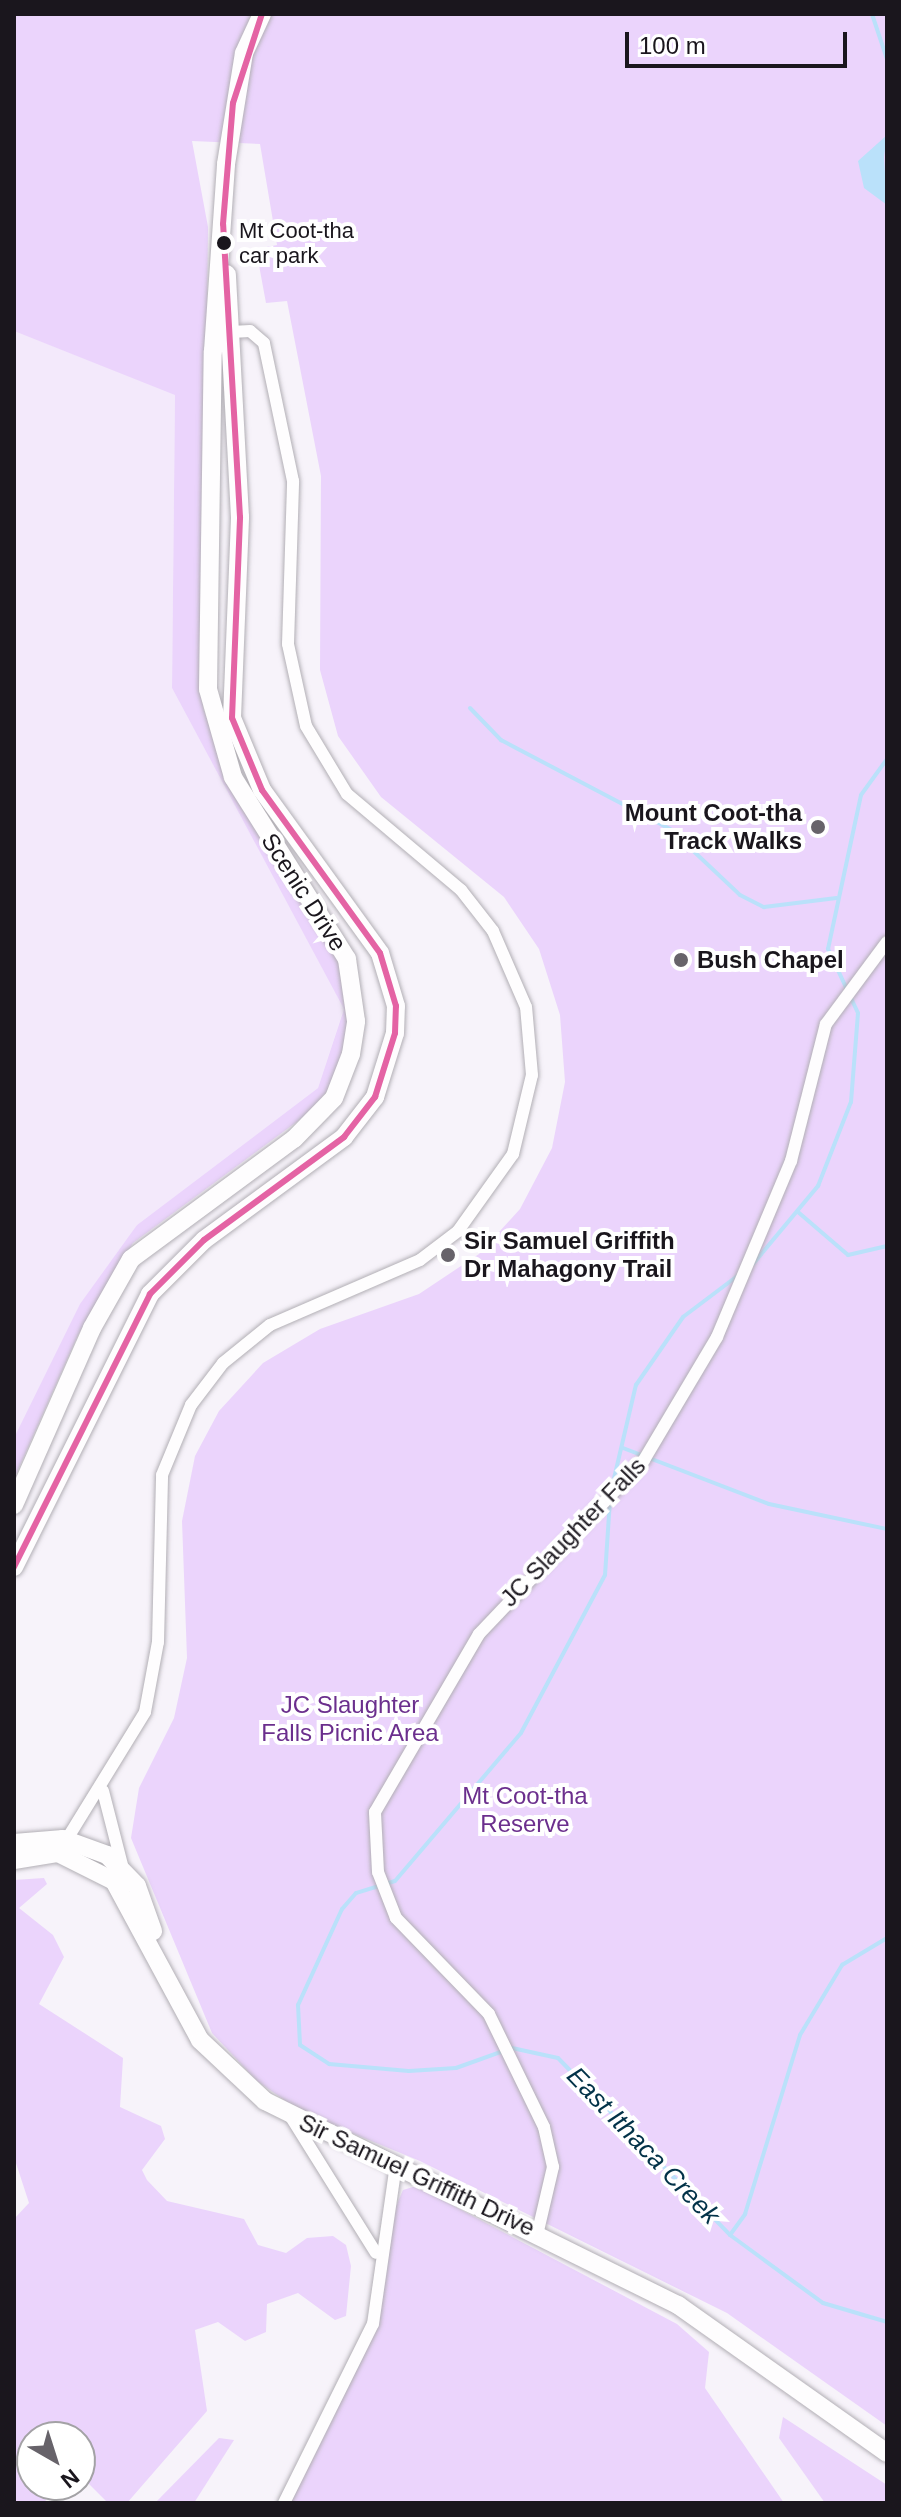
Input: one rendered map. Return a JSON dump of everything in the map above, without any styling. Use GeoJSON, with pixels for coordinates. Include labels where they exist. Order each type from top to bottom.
{"type":"FeatureCollection","features":[{"type":"Feature","properties":{"kind":"main road"},"geometry":{"type":"LineString","coordinates":[[213,351],[233,103],[262,14]]}},
{"type":"Feature","properties":{"kind":"main road"},"geometry":{"type":"LineString","coordinates":[[213,351],[231,332],[223,224]]}},
{"type":"Feature","properties":{"kind":"main road","name":"Scenic Drive"},"geometry":{"type":"LineString","coordinates":[[14,1567],[150,1294],[204,1240],[344,1137],[375,1097],[395,1033],[396,1006],[380,953],[262,790],[232,718],[240,517],[231,332]]}},
{"type":"Feature","properties":{"kind":"main road","name":"Scenic Drive"},"geometry":{"type":"LineString","coordinates":[[14,1505],[92,1328],[131,1259],[294,1139],[334,1098],[351,1054],[356,1021],[347,959],[246,800],[212,718],[213,351]]}},
{"type":"Feature","properties":{"kind":"main road"},"geometry":{"type":"LineString","coordinates":[[14,1843],[67,1839],[99,1851],[126,1872],[145,1904],[162,1965]]}},
{"type":"Feature","properties":{"kind":"main road"},"geometry":{"type":"LineString","coordinates":[[14,1860],[51,1852],[67,1839]]}},
{"type":"Feature","properties":{"kind":"main road","name":"Sir Samuel Griffith Drive"},"geometry":{"type":"LineString","coordinates":[[51,1852],[82,1860],[114,1881],[200,2040],[240,2083],[291,2116],[538,2231],[700,2318],[887,2453]]}},
{"type":"Feature","properties":{"kind":"street"},"geometry":{"type":"LineString","coordinates":[[67,1839],[138,1733],[149,1698],[158,1642],[160,1490],[191,1405],[223,1363],[270,1325],[420,1260],[458,1231],[513,1154],[532,1075],[526,1007],[493,931],[461,890],[347,794],[306,726],[288,644],[297,514],[261,338],[231,332]]}},
{"type":"Feature","properties":{"kind":"street","name":"JC Slaughter Falls"},"geometry":{"type":"LineString","coordinates":[[538,2231],[553,2167],[544,2127],[497,2040],[489,2014],[406,1932],[384,1892],[378,1872],[375,1812],[386,1783],[479,1634],[647,1456],[743,1276],[791,1161],[826,1024],[887,942]]}},
{"type":"Feature","properties":{"kind":"street"},"geometry":{"type":"LineString","coordinates":[[105,1784],[104,1813],[126,1872]]}},
{"type":"Feature","properties":{"kind":"street"},"geometry":{"type":"LineString","coordinates":[[291,2116],[366,2228],[380,2272]]}},
{"type":"Feature","properties":{"kind":"street"},"geometry":{"type":"LineString","coordinates":[[284,2503],[361,2356],[380,2272],[380,2234],[396,2165]]}},
{"type":"Feature","properties":{"kind":"shaded area"},"geometry":{"type":"Polygon","coordinates":[[[14,331],[175,394],[172,688],[344,1008],[318,1088],[137,1225],[14,1438],[14,331]]]}},
{"type":"Feature","properties":{"kind":"green space","name":"Mt Coot-tha Reserve"},"geometry":{"type":"Polygon","coordinates":[[[14,14],[887,14],[887,2426],[727,2313],[420,2161],[303,2113],[257,2081],[212,2033],[131,1838],[139,1788],[174,1718],[187,1658],[182,1521],[195,1456],[219,1411],[263,1363],[320,1329],[419,1294],[479,1254],[520,1209],[552,1148],[565,1082],[560,1015],[539,949],[504,897],[381,797],[338,736],[320,670],[321,476],[287,301],[266,303],[256,249],[277,245],[260,144],[192,141],[208,227],[203,708],[234,792],[343,967],[349,1037],[331,1086],[310,1112],[133,1243],[78,1335],[14,1479],[14,1438],[80,1304],[137,1225],[318,1088],[344,1009],[172,688],[175,395],[14,331],[14,14]]]}},
{"type":"Feature","properties":{"kind":"green space"},"geometry":{"type":"Polygon","coordinates":[[[44,1878],[47,1884],[19,1908],[53,1935],[64,1957],[39,2004],[123,2058],[120,2107],[161,2126],[165,2139],[142,2170],[147,2180],[167,2201],[244,2219],[258,2245],[286,2253],[307,2238],[333,2236],[346,2245],[351,2266],[346,2316],[335,2320],[298,2293],[267,2304],[266,2332],[245,2341],[218,2322],[195,2330],[207,2411],[127,2503],[108,2503],[96,2491],[96,2421],[16,2421],[16,2501],[46,2501],[14,2503],[14,2219],[29,2203],[14,2157],[14,1880],[44,1878]]]}},
{"type":"Feature","properties":{"kind":"green space"},"geometry":{"type":"Polygon","coordinates":[[[416,2186],[677,2324],[709,2352],[705,2388],[784,2503],[284,2503],[379,2323],[391,2218],[403,2190],[416,2186]]]}},
{"type":"Feature","properties":{"kind":"green space"},"geometry":{"type":"Polygon","coordinates":[[[783,2417],[887,2485],[887,2503],[825,2503],[779,2438],[783,2417]]]}},
{"type":"Feature","properties":{"kind":"green space"},"geometry":{"type":"Polygon","coordinates":[[[219,2438],[234,2440],[194,2503],[155,2503],[219,2438]]]}},
{"type":"Feature","properties":{"kind":"water"},"geometry":{"type":"Polygon","coordinates":[[[887,135],[884,157],[887,205],[864,188],[858,161],[887,135]]]}},
{"type":"Feature","properties":{"kind":"waterway"},"geometry":{"type":"LineString","coordinates":[[872,14],[887,59]]}},
{"type":"Feature","properties":{"kind":"waterway"},"geometry":{"type":"LineString","coordinates":[[470,708],[501,740],[670,829],[740,895],[764,907],[836,898]]}},
{"type":"Feature","properties":{"kind":"waterway","name":"East Ithaca Creek"},"geometry":{"type":"LineString","coordinates":[[753,1264],[818,1186],[851,1102],[858,1013],[828,949],[861,795],[887,759]]}},
{"type":"Feature","properties":{"kind":"waterway"},"geometry":{"type":"LineString","coordinates":[[798,1212],[848,1255],[887,1246]]}},
{"type":"Feature","properties":{"kind":"waterway","name":"East Ithaca Creek"},"geometry":{"type":"LineString","coordinates":[[612,1487],[636,1385],[683,1317],[740,1274]]}},
{"type":"Feature","properties":{"kind":"waterway"},"geometry":{"type":"LineString","coordinates":[[623,1448],[769,1504],[887,1529]]}},
{"type":"Feature","properties":{"kind":"waterway","name":"East Ithaca Creek"},"geometry":{"type":"LineString","coordinates":[[610,1500],[605,1575],[521,1733],[395,1881],[356,1893],[342,1909],[298,2005],[300,2045],[329,2064],[409,2071],[456,2068],[512,2048],[558,2058],[730,2235],[823,2303],[887,2322]]}},
{"type":"Feature","properties":{"kind":"waterway"},"geometry":{"type":"LineString","coordinates":[[730,2235],[745,2214],[800,2035],[842,1965],[887,1938]]}},
{"type":"Feature","properties":{"kind":"transit line"},"geometry":{"type":"LineString","coordinates":[[14,1567],[150,1294],[204,1240],[344,1137],[375,1097],[395,1033],[396,1006],[380,953],[262,790],[232,718],[240,517],[223,224],[233,103],[262,14]]}},
{"type":"Feature","properties":{"kind":"place","name":"Mt Coot-tha car park"},"geometry":{"type":"Point","coordinates":[224,243]}},
{"type":"Feature","properties":{"kind":"place","name":"Mount Coot-tha Track Walks"},"geometry":{"type":"Point","coordinates":[818,827]}},
{"type":"Feature","properties":{"kind":"place","name":"Bush Chapel"},"geometry":{"type":"Point","coordinates":[681,960]}},
{"type":"Feature","properties":{"kind":"place","name":"Sir Samuel Griffith Dr Mahagony Trail"},"geometry":{"type":"Point","coordinates":[448,1255]}},
{"type":"Feature","properties":{"kind":"park label","name":"JC Slaughter Falls Picnic Area"},"geometry":{"type":"Point","coordinates":[350,1719]}}]}
